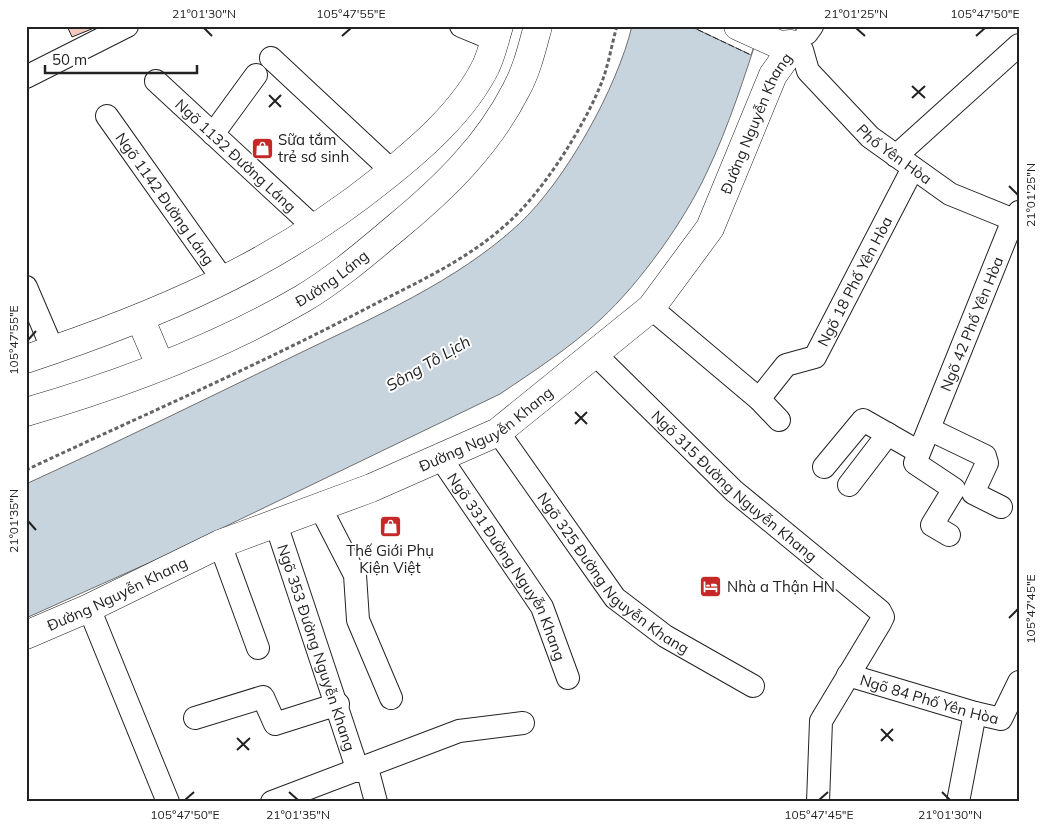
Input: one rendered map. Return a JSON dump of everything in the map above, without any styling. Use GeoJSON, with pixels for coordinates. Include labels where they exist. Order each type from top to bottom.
{"type":"FeatureCollection","features":[{"type":"Feature","properties":{"kind":"main road","name":"Đường Láng"},"geometry":{"type":"LineString","coordinates":[[26,412],[160,365],[248,328],[304,298],[426,203],[457,174],[500,118],[517,90],[527,66],[538,26]]}},
{"type":"Feature","properties":{"kind":"main road"},"geometry":{"type":"LineString","coordinates":[[748,31],[780,45],[799,37]]}},
{"type":"Feature","properties":{"kind":"main road"},"geometry":{"type":"LineString","coordinates":[[26,359],[140,318],[224,281],[266,259],[316,229],[392,171],[420,147],[460,104],[486,66],[497,33]]}},
{"type":"Feature","properties":{"kind":"main road","name":"Đường Nguyễn Khang"},"geometry":{"type":"LineString","coordinates":[[26,635],[89,608],[220,544],[320,507],[498,432],[651,308],[710,228],[773,74],[799,37]]}},
{"type":"Feature","properties":{"kind":"main road"},"geometry":{"type":"LineString","coordinates":[[140,318],[160,365]]}},
{"type":"Feature","properties":{"kind":"street"},"geometry":{"type":"LineString","coordinates":[[26,77],[127,26]]}},
{"type":"Feature","properties":{"kind":"street"},"geometry":{"type":"LineString","coordinates":[[461,26],[497,33]]}},
{"type":"Feature","properties":{"kind":"street","name":"Phố Yên Hòa"},"geometry":{"type":"LineString","coordinates":[[799,37],[808,71],[870,137],[950,194],[1017,218]]}},
{"type":"Feature","properties":{"kind":"street"},"geometry":{"type":"LineString","coordinates":[[904,162],[1019,45]]}},
{"type":"Feature","properties":{"kind":"street"},"geometry":{"type":"LineString","coordinates":[[270,58],[392,171]]}},
{"type":"Feature","properties":{"kind":"street"},"geometry":{"type":"LineString","coordinates":[[213,134],[256,75]]}},
{"type":"Feature","properties":{"kind":"street","name":"Ngõ 1132 Đường Láng"},"geometry":{"type":"LineString","coordinates":[[156,81],[316,229]]}},
{"type":"Feature","properties":{"kind":"street","name":"Ngõ 1142 Đường Láng"},"geometry":{"type":"LineString","coordinates":[[107,116],[224,281]]}},
{"type":"Feature","properties":{"kind":"street","name":"Ngõ 18 Phố Yên Hòa"},"geometry":{"type":"LineString","coordinates":[[759,399],[786,365],[815,357],[904,162]]}},
{"type":"Feature","properties":{"kind":"street","name":"Ngõ 42 Phố Yên Hòa"},"geometry":{"type":"LineString","coordinates":[[920,452],[1017,218]]}},
{"type":"Feature","properties":{"kind":"street"},"geometry":{"type":"LineString","coordinates":[[26,287],[53,350]]}},
{"type":"Feature","properties":{"kind":"street"},"geometry":{"type":"LineString","coordinates":[[651,308],[759,399],[779,420]]}},
{"type":"Feature","properties":{"kind":"street","name":"Ngõ 315 Đường Nguyễn Khang"},"geometry":{"type":"LineString","coordinates":[[595,354],[734,491],[880,611],[883,617],[848,675]]}},
{"type":"Feature","properties":{"kind":"street"},"geometry":{"type":"LineString","coordinates":[[833,460],[863,420],[920,452],[915,463],[954,489],[932,525],[949,535]]}},
{"type":"Feature","properties":{"kind":"street"},"geometry":{"type":"LineString","coordinates":[[929,428],[986,456],[987,463],[973,493],[1001,507]]}},
{"type":"Feature","properties":{"kind":"street","name":"Ngõ 325 Đường Nguyễn Khang"},"geometry":{"type":"LineString","coordinates":[[498,432],[615,598],[665,636],[753,686]]}},
{"type":"Feature","properties":{"kind":"street"},"geometry":{"type":"LineString","coordinates":[[849,485],[888,434]]}},
{"type":"Feature","properties":{"kind":"street","name":"Ngõ 331 Đường Nguyễn Khang"},"geometry":{"type":"LineString","coordinates":[[440,457],[542,606],[568,678]]}},
{"type":"Feature","properties":{"kind":"street"},"geometry":{"type":"LineString","coordinates":[[320,507],[355,575],[358,620],[391,698]]}},
{"type":"Feature","properties":{"kind":"street","name":"Ngõ 353 Đường Nguyễn Khang"},"geometry":{"type":"LineString","coordinates":[[276,524],[338,704],[376,802]]}},
{"type":"Feature","properties":{"kind":"street"},"geometry":{"type":"LineString","coordinates":[[220,544],[258,648]]}},
{"type":"Feature","properties":{"kind":"street"},"geometry":{"type":"LineString","coordinates":[[89,608],[168,802]]}},
{"type":"Feature","properties":{"kind":"street"},"geometry":{"type":"LineString","coordinates":[[818,802],[821,720],[848,675]]}},
{"type":"Feature","properties":{"kind":"street","name":"Ngõ 84 Phố Yên Hòa"},"geometry":{"type":"LineString","coordinates":[[848,675],[1001,719],[1019,682]]}},
{"type":"Feature","properties":{"kind":"street"},"geometry":{"type":"LineString","coordinates":[[195,718],[263,697],[275,724],[338,704]]}},
{"type":"Feature","properties":{"kind":"street"},"geometry":{"type":"LineString","coordinates":[[958,802],[975,713]]}},
{"type":"Feature","properties":{"kind":"street"},"geometry":{"type":"LineString","coordinates":[[272,802],[459,731],[522,723]]}},
{"type":"Feature","properties":{"kind":"water","name":"Sông Tô Lịch"},"geometry":{"type":"Polygon","coordinates":[[[632,26],[761,26],[730,119],[698,191],[674,230],[646,269],[631,288],[601,319],[565,349],[500,394],[162,557],[26,618],[26,484],[385,312],[469,264],[495,245],[537,205],[588,132],[615,77],[632,26]]]}},
{"type":"Feature","properties":{"kind":"pier"},"geometry":{"type":"Polygon","coordinates":[[[690,26],[761,26],[751,55],[690,26]]]}},
{"type":"Feature","properties":{"kind":"building"},"geometry":{"type":"Polygon","coordinates":[[[67,26],[99,26],[72,37],[67,26]]]}},
{"type":"Feature","properties":{"kind":"fence"},"geometry":{"type":"LineString","coordinates":[[690,26],[751,55]]}},
{"type":"Feature","properties":{"kind":"place","name":"Sữa tắm trẻ sơ sinh"},"geometry":{"type":"Point","coordinates":[262,148]}},
{"type":"Feature","properties":{"kind":"place","name":"Thế Giới Phụ Kiện Việt"},"geometry":{"type":"Point","coordinates":[390,527]}},
{"type":"Feature","properties":{"kind":"place","name":"Nhà a Thận HN"},"geometry":{"type":"Point","coordinates":[711,586]}}]}
